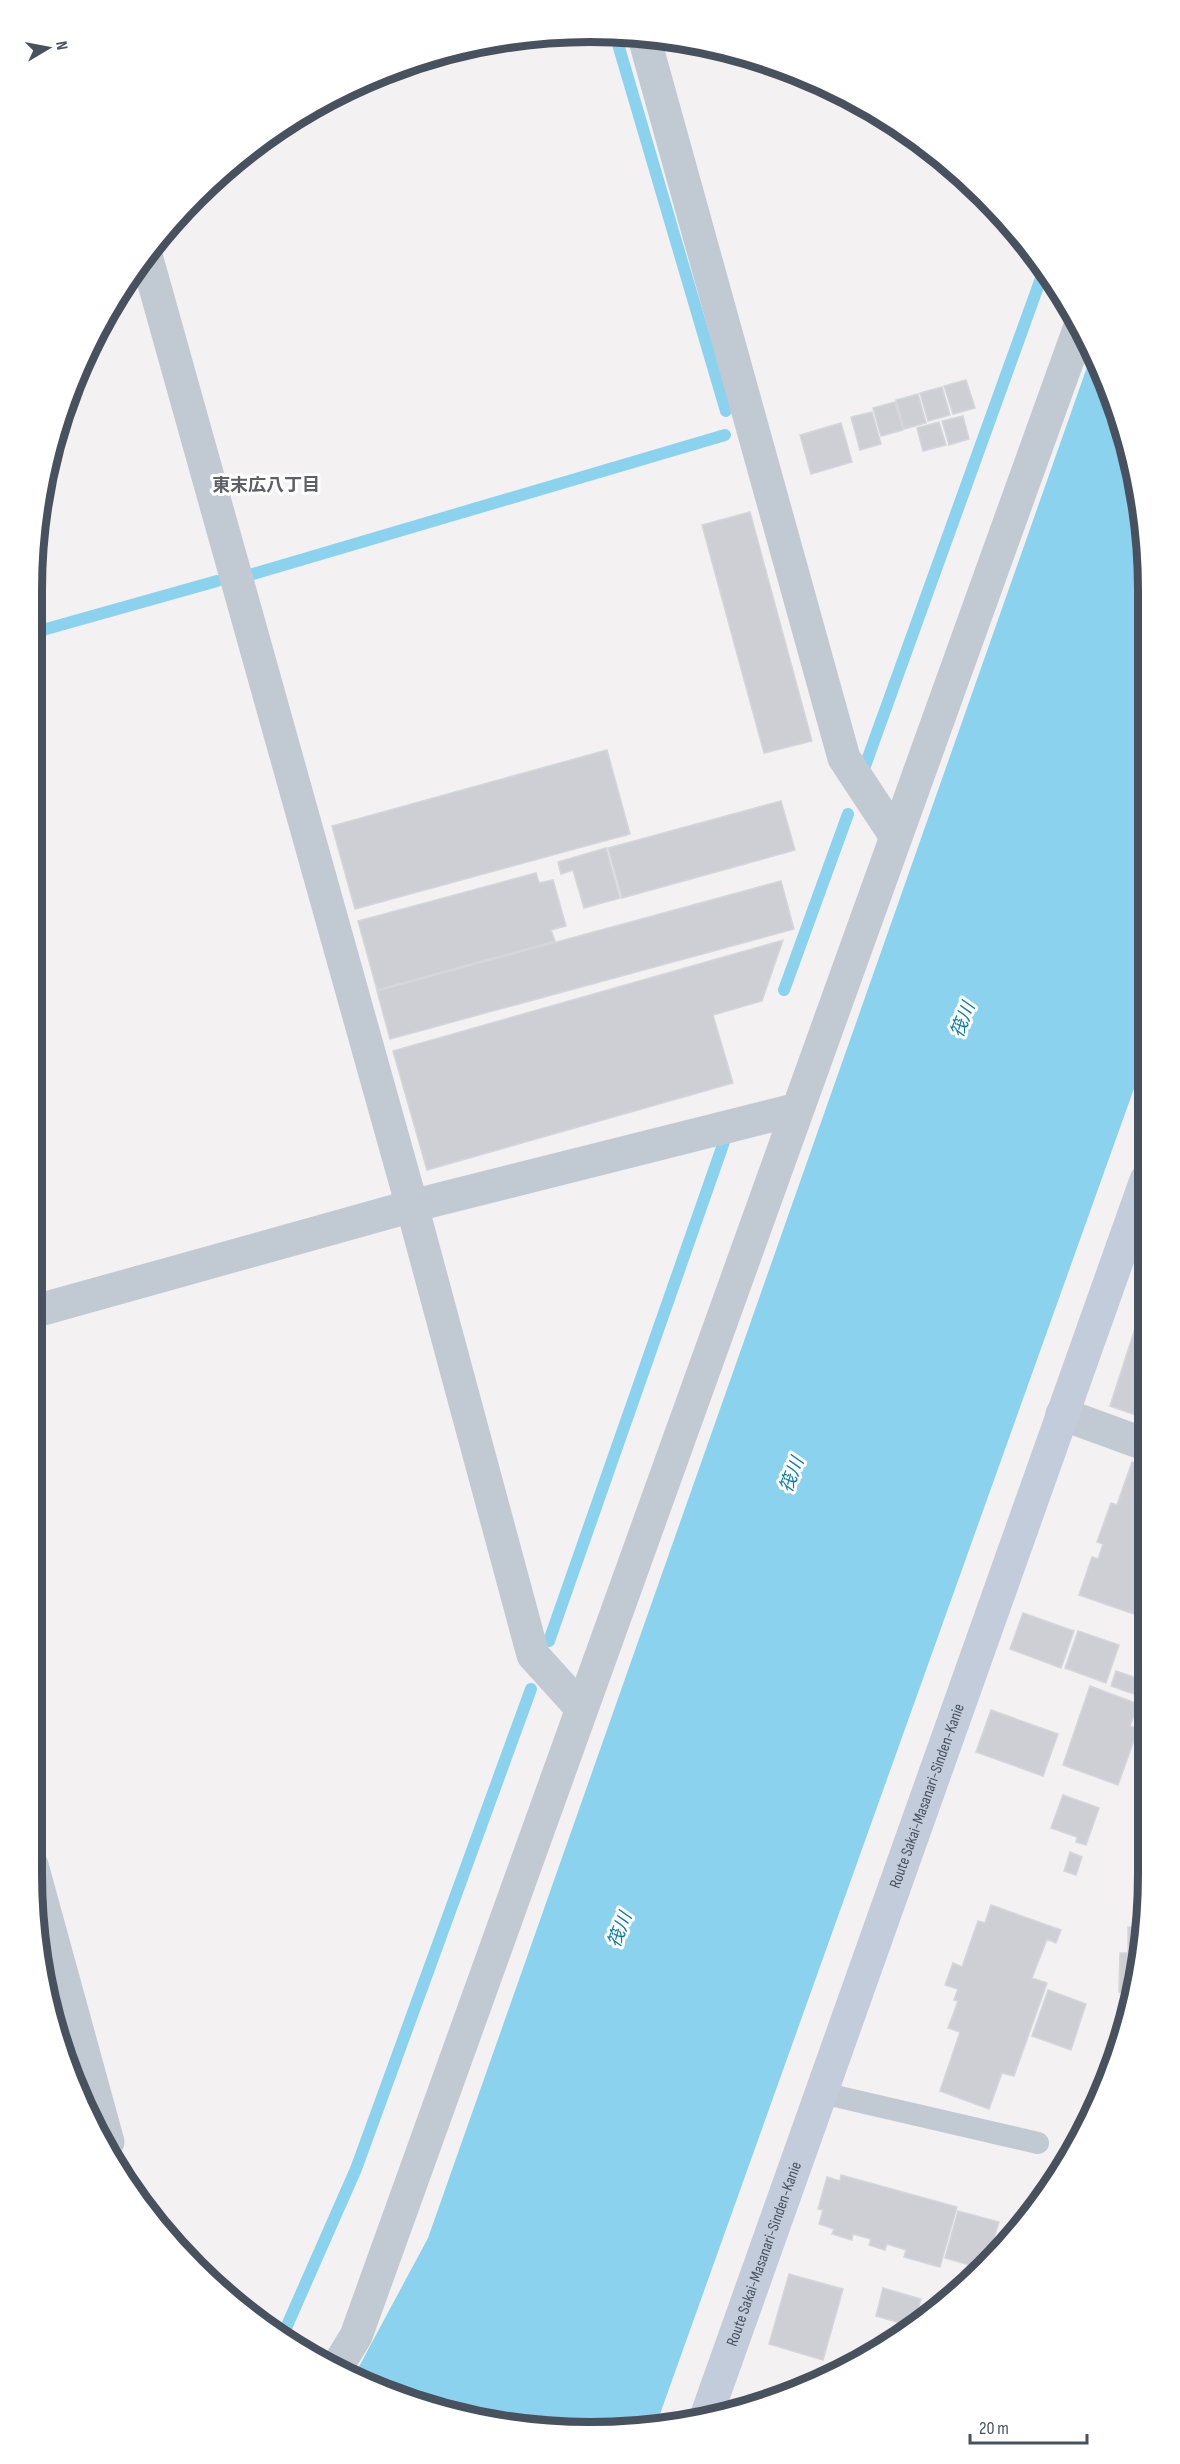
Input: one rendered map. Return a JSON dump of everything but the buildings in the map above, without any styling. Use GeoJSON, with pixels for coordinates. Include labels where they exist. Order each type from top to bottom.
{"type":"FeatureCollection","features":[{"type":"Feature","properties":{"kind":"main road","name":"Route Sakai-Masanari-Sinden-Kanie"},"geometry":{"type":"LineString","coordinates":[[709,2408],[1138,1202]]}},
{"type":"Feature","properties":{"kind":"street"},"geometry":{"type":"LineString","coordinates":[[647,45],[844,758],[896,837]]}},
{"type":"Feature","properties":{"kind":"street"},"geometry":{"type":"LineString","coordinates":[[149,265],[412,1206],[533,1655],[581,1708]]}},
{"type":"Feature","properties":{"kind":"street"},"geometry":{"type":"LineString","coordinates":[[341,2361],[356,2336],[1075,337]]}},
{"type":"Feature","properties":{"kind":"street"},"geometry":{"type":"LineString","coordinates":[[42,1309],[412,1206],[798,1109]]}},
{"type":"Feature","properties":{"kind":"street"},"geometry":{"type":"LineString","coordinates":[[1062,1414],[1138,1442]]}},
{"type":"Feature","properties":{"kind":"street"},"geometry":{"type":"LineString","coordinates":[[43,1905],[103,2124]]}},
{"type":"Feature","properties":{"kind":"lane"},"geometry":{"type":"LineString","coordinates":[[822,2092],[1038,2143]]}},
{"type":"Feature","properties":{"kind":"water","name":"筏川"},"geometry":{"type":"Polygon","coordinates":[[[1088,364],[1109,414],[1119,448],[1133,518],[1137,554],[1138,1077],[659,2417],[590,2422],[518,2417],[448,2403],[414,2393],[357,2369],[428,2238],[1088,364]]]}},
{"type":"Feature","properties":{"kind":"waterway"},"geometry":{"type":"LineString","coordinates":[[618,43],[726,411]]}},
{"type":"Feature","properties":{"kind":"waterway"},"geometry":{"type":"LineString","coordinates":[[865,766],[1041,279]]}},
{"type":"Feature","properties":{"kind":"waterway"},"geometry":{"type":"LineString","coordinates":[[253,574],[725,435]]}},
{"type":"Feature","properties":{"kind":"waterway"},"geometry":{"type":"LineString","coordinates":[[42,630],[217,581]]}},
{"type":"Feature","properties":{"kind":"waterway"},"geometry":{"type":"LineString","coordinates":[[784,990],[848,814]]}},
{"type":"Feature","properties":{"kind":"waterway"},"geometry":{"type":"LineString","coordinates":[[549,1641],[725,1139]]}},
{"type":"Feature","properties":{"kind":"waterway"},"geometry":{"type":"LineString","coordinates":[[285,2330],[356,2169],[531,1689]]}},
{"type":"Feature","properties":{"kind":"district","name":"東末広八丁目"},"geometry":{"type":"Point","coordinates":[266,485]}}]}
